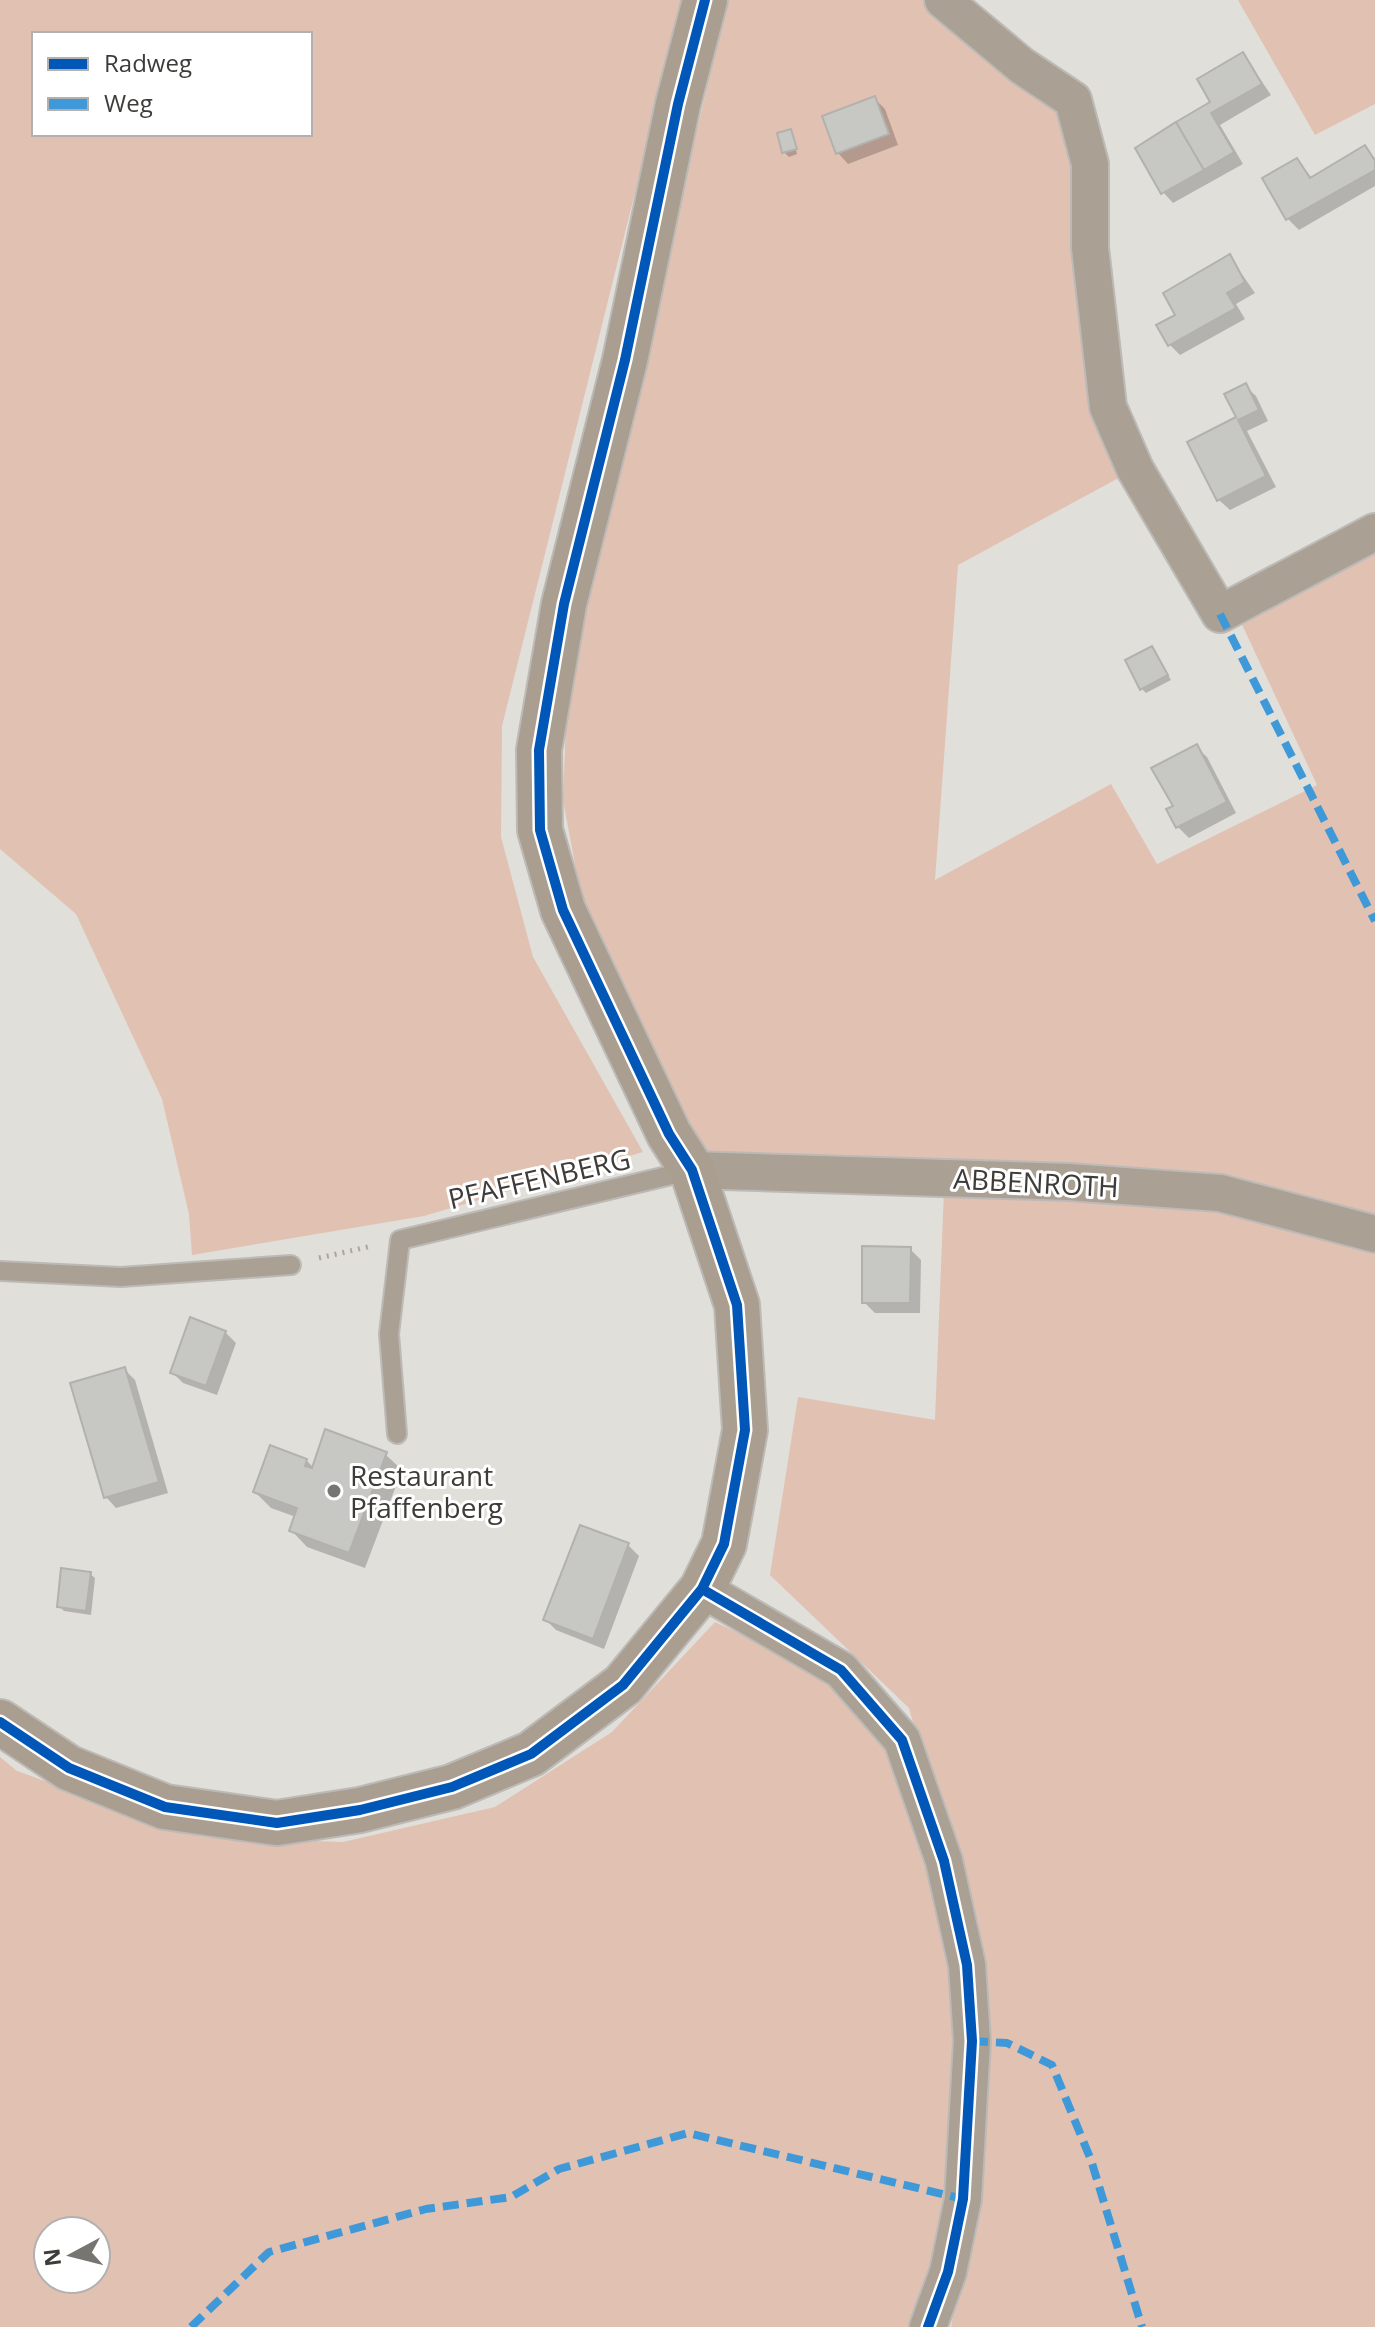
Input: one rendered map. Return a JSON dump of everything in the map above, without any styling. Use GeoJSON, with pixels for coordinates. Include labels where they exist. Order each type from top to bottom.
{"type":"FeatureCollection","features":[{"type":"Feature","properties":{"kind":"main road"},"geometry":{"type":"LineString","coordinates":[[0,1722],[69,1768],[165,1807],[277,1823],[360,1810],[452,1787],[531,1754],[623,1685],[702,1589],[724,1544],[745,1430],[737,1305],[692,1170],[669,1134],[563,910],[540,830],[539,750],[564,604],[625,360],[678,104],[705,0]]}},
{"type":"Feature","properties":{"kind":"street"},"geometry":{"type":"LineString","coordinates":[[943,0],[1022,66],[1073,100],[1090,164],[1090,248],[1108,407],[1135,469],[1220,614],[1375,532]]}},
{"type":"Feature","properties":{"kind":"street","name":"ABBENROTH"},"geometry":{"type":"LineString","coordinates":[[692,1170],[1069,1182],[1220,1193],[1375,1234]]}},
{"type":"Feature","properties":{"kind":"street"},"geometry":{"type":"LineString","coordinates":[[702,1589],[841,1670],[902,1740],[944,1861],[967,1965],[972,2041],[963,2199],[948,2272],[928,2327]]}},
{"type":"Feature","properties":{"kind":"lane","name":"PFAFFENBERG"},"geometry":{"type":"LineString","coordinates":[[400,1240],[692,1170]]}},
{"type":"Feature","properties":{"kind":"lane"},"geometry":{"type":"LineString","coordinates":[[397,1434],[389,1334],[400,1240]]}},
{"type":"Feature","properties":{"kind":"lane"},"geometry":{"type":"LineString","coordinates":[[0,1271],[121,1277],[291,1265]]}},
{"type":"Feature","properties":{"kind":"path"},"geometry":{"type":"LineString","coordinates":[[291,1265],[400,1240]]}},
{"type":"Feature","properties":{"kind":"shaded area"},"geometry":{"type":"Polygon","coordinates":[[[0,0],[683,0],[502,726],[501,837],[533,957],[643,1152],[424,1216],[192,1255],[189,1214],[162,1099],[76,914],[0,849],[0,0]]]}},
{"type":"Feature","properties":{"kind":"shaded area"},"geometry":{"type":"Polygon","coordinates":[[[728,0],[930,0],[1067,105],[1126,474],[958,565],[935,880],[1111,784],[1157,864],[1317,785],[1238,616],[1375,546],[1375,2327],[951,2327],[976,2187],[982,1965],[909,1708],[770,1575],[798,1397],[935,1420],[945,1164],[706,1155],[586,923],[563,800],[568,670],[728,0]]]}},
{"type":"Feature","properties":{"kind":"shaded area"},"geometry":{"type":"Polygon","coordinates":[[[1238,0],[1375,0],[1375,104],[1315,135],[1238,0]]]}},
{"type":"Feature","properties":{"kind":"shaded area"},"geometry":{"type":"Polygon","coordinates":[[[715,1622],[826,1674],[896,1749],[959,1970],[959,2179],[917,2327],[0,2327],[0,1757],[17,1771],[202,1837],[343,1842],[495,1807],[612,1732],[715,1622]]]}},
{"type":"Feature","properties":{"kind":"building"},"geometry":{"type":"Polygon","coordinates":[[[1243,52],[1262,84],[1211,113],[1234,152],[1204,170],[1176,122],[1210,102],[1197,79],[1243,52]]]}},
{"type":"Feature","properties":{"kind":"building"},"geometry":{"type":"Polygon","coordinates":[[[875,96],[889,134],[836,154],[822,116],[875,96]]]}},
{"type":"Feature","properties":{"kind":"building"},"geometry":{"type":"Polygon","coordinates":[[[1176,122],[1204,170],[1161,194],[1135,148],[1176,122]]]}},
{"type":"Feature","properties":{"kind":"building"},"geometry":{"type":"Polygon","coordinates":[[[791,129],[797,149],[782,153],[777,133],[791,129]]]}},
{"type":"Feature","properties":{"kind":"building"},"geometry":{"type":"Polygon","coordinates":[[[1365,145],[1375,161],[1375,170],[1286,220],[1262,178],[1297,158],[1310,178],[1365,145]]]}},
{"type":"Feature","properties":{"kind":"building"},"geometry":{"type":"Polygon","coordinates":[[[1230,254],[1245,282],[1227,293],[1236,308],[1168,346],[1156,325],[1175,315],[1163,293],[1230,254]]]}},
{"type":"Feature","properties":{"kind":"building"},"geometry":{"type":"Polygon","coordinates":[[[1246,383],[1259,410],[1238,420],[1266,476],[1217,501],[1187,442],[1236,417],[1224,394],[1246,383]]]}},
{"type":"Feature","properties":{"kind":"building"},"geometry":{"type":"Polygon","coordinates":[[[1152,646],[1168,675],[1140,690],[1125,660],[1152,646]]]}},
{"type":"Feature","properties":{"kind":"building"},"geometry":{"type":"Polygon","coordinates":[[[1197,744],[1227,802],[1176,828],[1166,809],[1173,806],[1151,768],[1197,744]]]}},
{"type":"Feature","properties":{"kind":"building"},"geometry":{"type":"Polygon","coordinates":[[[862,1246],[911,1247],[910,1303],[862,1303],[862,1246]]]}},
{"type":"Feature","properties":{"kind":"building"},"geometry":{"type":"Polygon","coordinates":[[[190,1317],[226,1331],[206,1386],[170,1373],[190,1317]]]}},
{"type":"Feature","properties":{"kind":"building"},"geometry":{"type":"Polygon","coordinates":[[[125,1367],[159,1482],[104,1498],[70,1383],[125,1367]]]}},
{"type":"Feature","properties":{"kind":"building"},"geometry":{"type":"Polygon","coordinates":[[[325,1429],[387,1452],[349,1553],[289,1531],[297,1508],[253,1492],[270,1445],[307,1459],[305,1466],[312,1468],[325,1429]]]}},
{"type":"Feature","properties":{"kind":"building"},"geometry":{"type":"Polygon","coordinates":[[[580,1525],[629,1543],[593,1639],[543,1620],[580,1525]]]}},
{"type":"Feature","properties":{"kind":"building"},"geometry":{"type":"Polygon","coordinates":[[[61,1568],[91,1572],[86,1611],[57,1607],[61,1568]]]}},
{"type":"Feature","properties":{"kind":"marked path"},"geometry":{"type":"LineString","coordinates":[[1220,614],[1375,921]]}},
{"type":"Feature","properties":{"kind":"marked path"},"geometry":{"type":"LineString","coordinates":[[972,2041],[1007,2043],[1052,2065],[1091,2160],[1142,2327]]}},
{"type":"Feature","properties":{"kind":"marked path"},"geometry":{"type":"LineString","coordinates":[[191,2327],[269,2252],[426,2209],[511,2197],[559,2169],[688,2133],[963,2199]]}},
{"type":"Feature","properties":{"kind":"cycle path"},"geometry":{"type":"LineString","coordinates":[[0,1722],[69,1768],[165,1807],[277,1823],[360,1810],[452,1787],[531,1754],[623,1685],[702,1589],[724,1544],[745,1430],[737,1305],[692,1170],[669,1134],[563,910],[540,830],[539,750],[564,604],[625,360],[678,104],[705,0]]}},
{"type":"Feature","properties":{"kind":"cycle path"},"geometry":{"type":"LineString","coordinates":[[702,1589],[841,1670],[902,1740],[944,1861],[967,1965],[972,2041],[963,2199],[948,2272],[928,2327]]}},
{"type":"Feature","properties":{"kind":"place","name":"Restaurant Pfaffenberg"},"geometry":{"type":"Point","coordinates":[334,1491]}}]}
